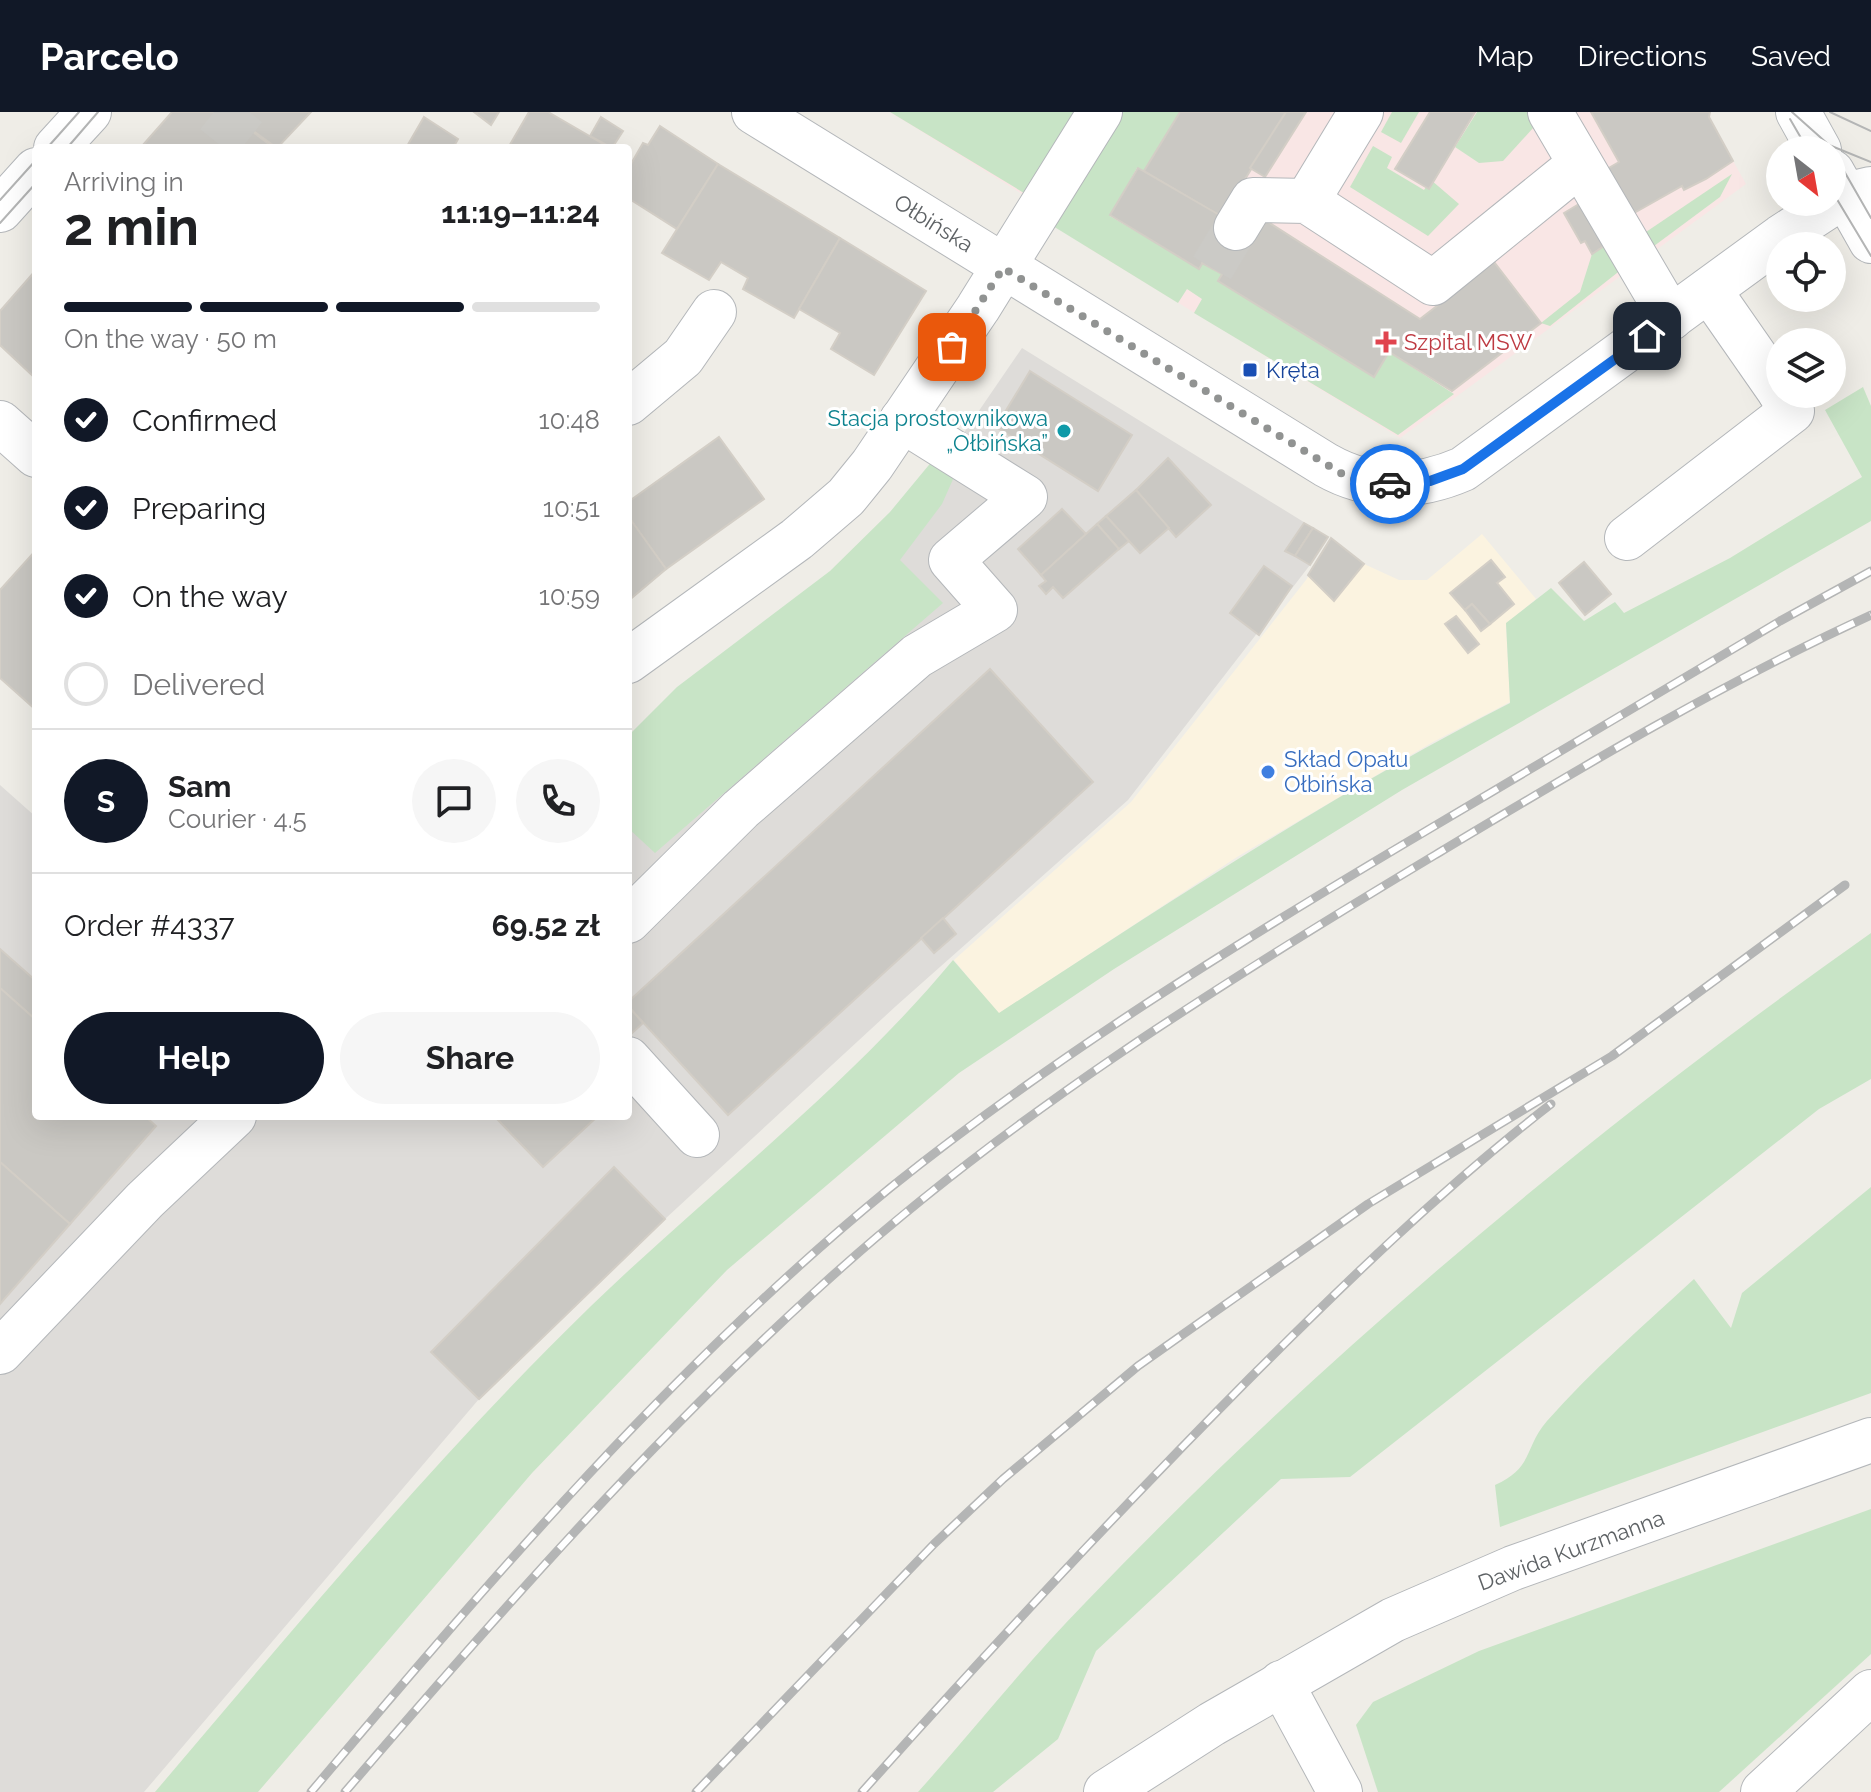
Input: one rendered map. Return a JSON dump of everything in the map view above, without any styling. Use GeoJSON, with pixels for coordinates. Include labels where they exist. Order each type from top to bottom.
{"type":"FeatureCollection","features":[{"type":"Feature","properties":{"kind":"street"},"geometry":{"type":"LineString","coordinates":[[60,144],[89,112]]}},
{"type":"Feature","properties":{"kind":"street","name":"Ołbińska"},"geometry":{"type":"LineString","coordinates":[[754,112],[1326,465],[1365,483],[1430,481],[1463,469],[1849,185]]}},
{"type":"Feature","properties":{"kind":"street"},"geometry":{"type":"LineString","coordinates":[[632,658],[797,539],[846,497],[902,420],[1003,268],[1100,112]]}},
{"type":"Feature","properties":{"kind":"street"},"geometry":{"type":"LineString","coordinates":[[1307,201],[1361,112]]}},
{"type":"Feature","properties":{"kind":"street"},"geometry":{"type":"LineString","coordinates":[[1550,112],[1671,318]]}},
{"type":"Feature","properties":{"kind":"street"},"geometry":{"type":"LineString","coordinates":[[1798,112],[1811,136]]}},
{"type":"Feature","properties":{"kind":"street"},"geometry":{"type":"LineString","coordinates":[[1236,228],[1253,200],[1307,201],[1433,283],[1580,164]]}},
{"type":"Feature","properties":{"kind":"street"},"geometry":{"type":"LineString","coordinates":[[1849,185],[1871,241]]}},
{"type":"Feature","properties":{"kind":"street"},"geometry":{"type":"LineString","coordinates":[[1709,290],[1766,373]]}},
{"type":"Feature","properties":{"kind":"street"},"geometry":{"type":"LineString","coordinates":[[632,400],[683,357],[714,312]]}},
{"type":"Feature","properties":{"kind":"street"},"geometry":{"type":"LineString","coordinates":[[1627,538],[1792,411],[1790,408]]}},
{"type":"Feature","properties":{"kind":"street"},"geometry":{"type":"LineString","coordinates":[[632,917],[741,809],[917,656],[995,610],[951,560],[1025,497],[902,420]]}},
{"type":"Feature","properties":{"kind":"street"},"geometry":{"type":"LineString","coordinates":[[0,423],[32,451]]}},
{"type":"Feature","properties":{"kind":"street"},"geometry":{"type":"LineString","coordinates":[[632,1063],[697,1135]]}},
{"type":"Feature","properties":{"kind":"street"},"geometry":{"type":"LineString","coordinates":[[0,1352],[145,1200],[230,1120]]}},
{"type":"Feature","properties":{"kind":"street","name":"Dawida Kurzmanna"},"geometry":{"type":"LineString","coordinates":[[1106,1792],[1281,1683],[1393,1620],[1513,1568],[1871,1440]]}},
{"type":"Feature","properties":{"kind":"street"},"geometry":{"type":"LineString","coordinates":[[1281,1683],[1340,1792]]}},
{"type":"Feature","properties":{"kind":"street"},"geometry":{"type":"LineString","coordinates":[[1763,1792],[1871,1692]]}},
{"type":"Feature","properties":{"kind":"shaded area","name":"Szpital MSW"},"geometry":{"type":"Polygon","coordinates":[[[890,112],[1710,112],[1709,118],[1746,184],[1400,438],[1085,246],[1093,238],[890,112]]]}},
{"type":"Feature","properties":{"kind":"shaded area"},"geometry":{"type":"Polygon","coordinates":[[[1022,348],[1328,537],[1310,565],[1128,800],[896,1006],[665,1219],[479,1399],[144,1792],[0,1792],[0,785],[32,813],[32,1120],[632,1120],[632,744],[850,567],[961,437],[1022,348]]]}},
{"type":"Feature","properties":{"kind":"shaded area","name":"Skład Opału Ołbińska"},"geometry":{"type":"Polygon","coordinates":[[[1482,534],[1536,599],[1506,624],[1510,702],[1433,742],[1237,857],[998,1014],[954,960],[1131,802],[1306,580],[1331,538],[1364,564],[1399,580],[1427,580],[1482,534]]]}},
{"type":"Feature","properties":{"kind":"green space"},"geometry":{"type":"Polygon","coordinates":[[[890,112],[1087,112],[1034,199],[890,112]]]}},
{"type":"Feature","properties":{"kind":"green space"},"geometry":{"type":"Polygon","coordinates":[[[1117,112],[1180,112],[1144,171],[1137,168],[1110,216],[1198,268],[1202,263],[1222,274],[1219,280],[1389,352],[1454,394],[1398,435],[1194,313],[1202,299],[1187,289],[1178,303],[1048,223],[1117,112]]]}},
{"type":"Feature","properties":{"kind":"green space"},"geometry":{"type":"Polygon","coordinates":[[[1392,112],[1419,112],[1401,143],[1381,132],[1392,112]]]}},
{"type":"Feature","properties":{"kind":"green space"},"geometry":{"type":"Polygon","coordinates":[[[1477,112],[1528,112],[1534,127],[1503,161],[1479,163],[1455,147],[1477,112]]]}},
{"type":"Feature","properties":{"kind":"green space"},"geometry":{"type":"Polygon","coordinates":[[[1373,146],[1392,157],[1387,168],[1424,190],[1431,180],[1459,204],[1428,236],[1350,187],[1373,146]]]}},
{"type":"Feature","properties":{"kind":"green space"},"geometry":{"type":"Polygon","coordinates":[[[1732,174],[1720,197],[1654,246],[1643,234],[1732,174]]]}},
{"type":"Feature","properties":{"kind":"green space"},"geometry":{"type":"Polygon","coordinates":[[[1607,244],[1622,269],[1550,326],[1541,323],[1580,292],[1592,254],[1607,244]]]}},
{"type":"Feature","properties":{"kind":"green space"},"geometry":{"type":"Polygon","coordinates":[[[1863,387],[1871,406],[1871,521],[1402,790],[1114,969],[959,1073],[727,1270],[532,1473],[258,1792],[155,1792],[367,1544],[533,1364],[637,1263],[869,1052],[953,960],[999,1013],[1314,812],[1510,703],[1506,623],[1551,588],[1584,621],[1615,602],[1624,613],[1730,558],[1862,477],[1825,410],[1846,408],[1846,397],[1863,387]]]}},
{"type":"Feature","properties":{"kind":"green space"},"geometry":{"type":"Polygon","coordinates":[[[933,460],[954,477],[942,504],[900,560],[943,603],[655,853],[632,832],[632,732],[677,687],[830,571],[890,512],[933,460]]]}},
{"type":"Feature","properties":{"kind":"green space"},"geometry":{"type":"Polygon","coordinates":[[[1871,933],[1871,1079],[1819,1109],[1350,1477],[1281,1479],[1096,1651],[1058,1739],[993,1792],[918,1792],[1085,1603],[1176,1511],[1364,1334],[1462,1249],[1663,1086],[1871,933]]]}},
{"type":"Feature","properties":{"kind":"green space"},"geometry":{"type":"Polygon","coordinates":[[[1871,1187],[1871,1393],[1500,1527],[1495,1485],[1523,1464],[1547,1421],[1637,1331],[1694,1279],[1731,1328],[1742,1293],[1871,1187]]]}},
{"type":"Feature","properties":{"kind":"green space"},"geometry":{"type":"Polygon","coordinates":[[[1871,1509],[1871,1654],[1719,1792],[1378,1792],[1356,1725],[1373,1702],[1479,1651],[1871,1509]]]}},
{"type":"Feature","properties":{"kind":"building"},"geometry":{"type":"Polygon","coordinates":[[[172,112],[227,112],[269,144],[144,144],[172,112]]]}},
{"type":"Feature","properties":{"kind":"building"},"geometry":{"type":"Polygon","coordinates":[[[227,112],[311,112],[281,144],[271,144],[227,112]]]}},
{"type":"Feature","properties":{"kind":"building"},"geometry":{"type":"Polygon","coordinates":[[[474,112],[499,112],[491,125],[474,112]]]}},
{"type":"Feature","properties":{"kind":"building"},"geometry":{"type":"Polygon","coordinates":[[[529,112],[548,112],[603,144],[510,144],[529,112]]]}},
{"type":"Feature","properties":{"kind":"building"},"geometry":{"type":"Polygon","coordinates":[[[1180,112],[1286,112],[1222,217],[1144,171],[1180,112]]]}},
{"type":"Feature","properties":{"kind":"building"},"geometry":{"type":"Polygon","coordinates":[[[1286,112],[1306,112],[1265,177],[1250,168],[1286,112]]]}},
{"type":"Feature","properties":{"kind":"building"},"geometry":{"type":"Polygon","coordinates":[[[1430,112],[1475,112],[1429,189],[1395,169],[1430,112]]]}},
{"type":"Feature","properties":{"kind":"building"},"geometry":{"type":"Polygon","coordinates":[[[1591,112],[1710,112],[1709,117],[1733,161],[1706,179],[1684,190],[1682,186],[1627,217],[1600,173],[1619,162],[1591,112]]]}},
{"type":"Feature","properties":{"kind":"building"},"geometry":{"type":"Polygon","coordinates":[[[424,117],[458,139],[455,144],[408,144],[424,117]]]}},
{"type":"Feature","properties":{"kind":"building"},"geometry":{"type":"Polygon","coordinates":[[[601,117],[623,131],[615,144],[605,144],[590,136],[601,117]]]}},
{"type":"Feature","properties":{"kind":"building"},"geometry":{"type":"Polygon","coordinates":[[[660,126],[718,164],[677,229],[632,201],[632,162],[643,143],[648,145],[660,126]]]}},
{"type":"Feature","properties":{"kind":"building"},"geometry":{"type":"Polygon","coordinates":[[[718,164],[840,238],[794,318],[743,289],[748,278],[721,262],[709,280],[662,253],[718,164]]]}},
{"type":"Feature","properties":{"kind":"building"},"geometry":{"type":"Polygon","coordinates":[[[1138,168],[1228,220],[1199,269],[1110,215],[1138,168]]]}},
{"type":"Feature","properties":{"kind":"building"},"geometry":{"type":"Polygon","coordinates":[[[1579,204],[1607,244],[1592,254],[1585,241],[1581,243],[1564,213],[1579,204]]]}},
{"type":"Feature","properties":{"kind":"building"},"geometry":{"type":"Polygon","coordinates":[[[1257,215],[1420,319],[1494,262],[1541,323],[1452,391],[1389,352],[1374,377],[1218,281],[1257,215]]]}},
{"type":"Feature","properties":{"kind":"building"},"geometry":{"type":"Polygon","coordinates":[[[1226,222],[1246,234],[1222,274],[1202,263],[1226,222]]]}},
{"type":"Feature","properties":{"kind":"building"},"geometry":{"type":"Polygon","coordinates":[[[840,238],[926,291],[874,375],[831,349],[840,333],[799,309],[840,238]]]}},
{"type":"Feature","properties":{"kind":"building"},"geometry":{"type":"Polygon","coordinates":[[[32,275],[32,375],[0,345],[0,311],[32,275]]]}},
{"type":"Feature","properties":{"kind":"building","name":"Stacja prostownikowa „Ołbińska”"},"geometry":{"type":"Polygon","coordinates":[[[1030,371],[1132,435],[1098,491],[996,427],[1030,371]]]}},
{"type":"Feature","properties":{"kind":"building"},"geometry":{"type":"Polygon","coordinates":[[[719,437],[764,499],[666,569],[632,522],[632,499],[719,437]]]}},
{"type":"Feature","properties":{"kind":"building"},"geometry":{"type":"Polygon","coordinates":[[[1168,458],[1211,505],[1176,537],[1136,490],[1168,458]]]}},
{"type":"Feature","properties":{"kind":"building"},"geometry":{"type":"Polygon","coordinates":[[[1136,490],[1169,528],[1140,553],[1106,516],[1136,490]]]}},
{"type":"Feature","properties":{"kind":"building"},"geometry":{"type":"Polygon","coordinates":[[[1062,509],[1086,534],[1041,575],[1018,549],[1062,509]]]}},
{"type":"Feature","properties":{"kind":"building"},"geometry":{"type":"Polygon","coordinates":[[[1106,516],[1129,541],[1119,549],[1097,524],[1106,516]]]}},
{"type":"Feature","properties":{"kind":"building"},"geometry":{"type":"Polygon","coordinates":[[[632,522],[666,569],[632,598],[632,522]]]}},
{"type":"Feature","properties":{"kind":"building"},"geometry":{"type":"Polygon","coordinates":[[[1304,523],[1313,528],[1295,556],[1285,551],[1304,523]]]}},
{"type":"Feature","properties":{"kind":"building"},"geometry":{"type":"Polygon","coordinates":[[[1097,524],[1119,549],[1063,598],[1053,587],[1046,594],[1039,586],[1046,581],[1041,575],[1097,524]]]}},
{"type":"Feature","properties":{"kind":"building"},"geometry":{"type":"Polygon","coordinates":[[[1313,528],[1328,537],[1310,565],[1295,556],[1313,528]]]}},
{"type":"Feature","properties":{"kind":"building"},"geometry":{"type":"Polygon","coordinates":[[[1331,538],[1364,564],[1334,601],[1308,575],[1331,538]]]}},
{"type":"Feature","properties":{"kind":"building"},"geometry":{"type":"Polygon","coordinates":[[[32,554],[32,706],[0,678],[0,590],[32,554]]]}},
{"type":"Feature","properties":{"kind":"building"},"geometry":{"type":"Polygon","coordinates":[[[1491,560],[1505,577],[1497,583],[1514,604],[1490,624],[1472,604],[1465,610],[1450,593],[1491,560]]]}},
{"type":"Feature","properties":{"kind":"building"},"geometry":{"type":"Polygon","coordinates":[[[1584,562],[1611,594],[1585,615],[1559,583],[1584,562]]]}},
{"type":"Feature","properties":{"kind":"building"},"geometry":{"type":"Polygon","coordinates":[[[1264,566],[1292,586],[1259,635],[1230,613],[1264,566]]]}},
{"type":"Feature","properties":{"kind":"building"},"geometry":{"type":"Polygon","coordinates":[[[1472,604],[1490,624],[1481,631],[1465,610],[1472,604]]]}},
{"type":"Feature","properties":{"kind":"building"},"geometry":{"type":"Polygon","coordinates":[[[1456,616],[1479,644],[1468,653],[1445,624],[1456,616]]]}},
{"type":"Feature","properties":{"kind":"building"},"geometry":{"type":"Polygon","coordinates":[[[990,669],[1093,782],[728,1115],[632,1010],[632,998],[990,669]]]}},
{"type":"Feature","properties":{"kind":"building"},"geometry":{"type":"Polygon","coordinates":[[[943,918],[956,934],[934,953],[921,938],[943,918]]]}},
{"type":"Feature","properties":{"kind":"building"},"geometry":{"type":"Polygon","coordinates":[[[0,949],[32,977],[32,1016],[0,988],[0,949]]]}},
{"type":"Feature","properties":{"kind":"building"},"geometry":{"type":"Polygon","coordinates":[[[0,988],[32,1016],[32,1120],[149,1120],[156,1126],[70,1224],[0,1162],[0,988]]]}},
{"type":"Feature","properties":{"kind":"building"},"geometry":{"type":"Polygon","coordinates":[[[632,1011],[643,1023],[632,1033],[632,1011]]]}},
{"type":"Feature","properties":{"kind":"building"},"geometry":{"type":"Polygon","coordinates":[[[498,1120],[594,1120],[543,1167],[498,1120]]]}},
{"type":"Feature","properties":{"kind":"building"},"geometry":{"type":"Polygon","coordinates":[[[0,1162],[70,1224],[0,1304],[0,1162]]]}},
{"type":"Feature","properties":{"kind":"building"},"geometry":{"type":"Polygon","coordinates":[[[614,1167],[665,1219],[479,1399],[431,1352],[614,1167]]]}},
{"type":"Feature","properties":{"kind":"tunnel"},"geometry":{"type":"LineString","coordinates":[[214,112],[254,144]]}},
{"type":"Feature","properties":{"kind":"tunnel"},"geometry":{"type":"LineString","coordinates":[[1212,268],[1236,228]]}},
{"type":"Feature","properties":{"kind":"tram line"},"geometry":{"type":"LineString","coordinates":[[51,144],[79,112]]}},
{"type":"Feature","properties":{"kind":"tram line"},"geometry":{"type":"LineString","coordinates":[[70,144],[98,112]]}},
{"type":"Feature","properties":{"kind":"tram line"},"geometry":{"type":"LineString","coordinates":[[1792,112],[1829,145],[1871,162]]}},
{"type":"Feature","properties":{"kind":"tram line"},"geometry":{"type":"LineString","coordinates":[[1830,112],[1871,131]]}},
{"type":"Feature","properties":{"kind":"tram line"},"geometry":{"type":"LineString","coordinates":[[1790,119],[1800,136]]}},
{"type":"Feature","properties":{"kind":"tram line"},"geometry":{"type":"LineString","coordinates":[[0,200],[32,164]]}},
{"type":"Feature","properties":{"kind":"tram line"},"geometry":{"type":"LineString","coordinates":[[1846,174],[1871,218]]}},
{"type":"Feature","properties":{"kind":"tram line"},"geometry":{"type":"LineString","coordinates":[[0,223],[32,187]]}},
{"type":"Feature","properties":{"kind":"tram line"},"geometry":{"type":"LineString","coordinates":[[1846,214],[1871,256]]}},
{"type":"Feature","properties":{"kind":"railway"},"geometry":{"type":"LineString","coordinates":[[311,1792],[516,1554],[659,1401],[810,1256],[951,1140],[1077,1050],[1206,965],[1780,621],[1871,571]]}},
{"type":"Feature","properties":{"kind":"railway"},"geometry":{"type":"LineString","coordinates":[[345,1792],[516,1596],[695,1407],[820,1287],[964,1166],[1117,1056],[1354,904],[1650,729],[1759,670],[1871,615]]}},
{"type":"Feature","properties":{"kind":"railway"},"geometry":{"type":"LineString","coordinates":[[696,1792],[934,1544],[1003,1479],[1138,1366],[1368,1204],[1612,1056],[1845,885]]}},
{"type":"Feature","properties":{"kind":"railway"},"geometry":{"type":"LineString","coordinates":[[862,1792],[1054,1582],[1251,1377],[1396,1236],[1472,1168],[1551,1104]]}},
{"type":"Feature","properties":{"kind":"way so far"},"geometry":{"type":"LineString","coordinates":[[952,347],[1003,268],[1349,478],[1365,483],[1390,484]]}},
{"type":"Feature","properties":{"kind":"place","name":"Szpital MSW"},"geometry":{"type":"Point","coordinates":[1386,342]}},
{"type":"Feature","properties":{"kind":"place","name":"Kręta"},"geometry":{"type":"Point","coordinates":[1250,370]}},
{"type":"Feature","properties":{"kind":"place","name":"Stacja prostownikowa „Ołbińska”"},"geometry":{"type":"Point","coordinates":[1064,431]}},
{"type":"Feature","properties":{"kind":"place","name":"Skład Opału Ołbińska"},"geometry":{"type":"Point","coordinates":[1268,772]}},
{"type":"Feature","properties":{"kind":"route"},"geometry":{"type":"LineString","coordinates":[[1390,484],[1447,477],[1477,461],[1647,336]]}}]}
